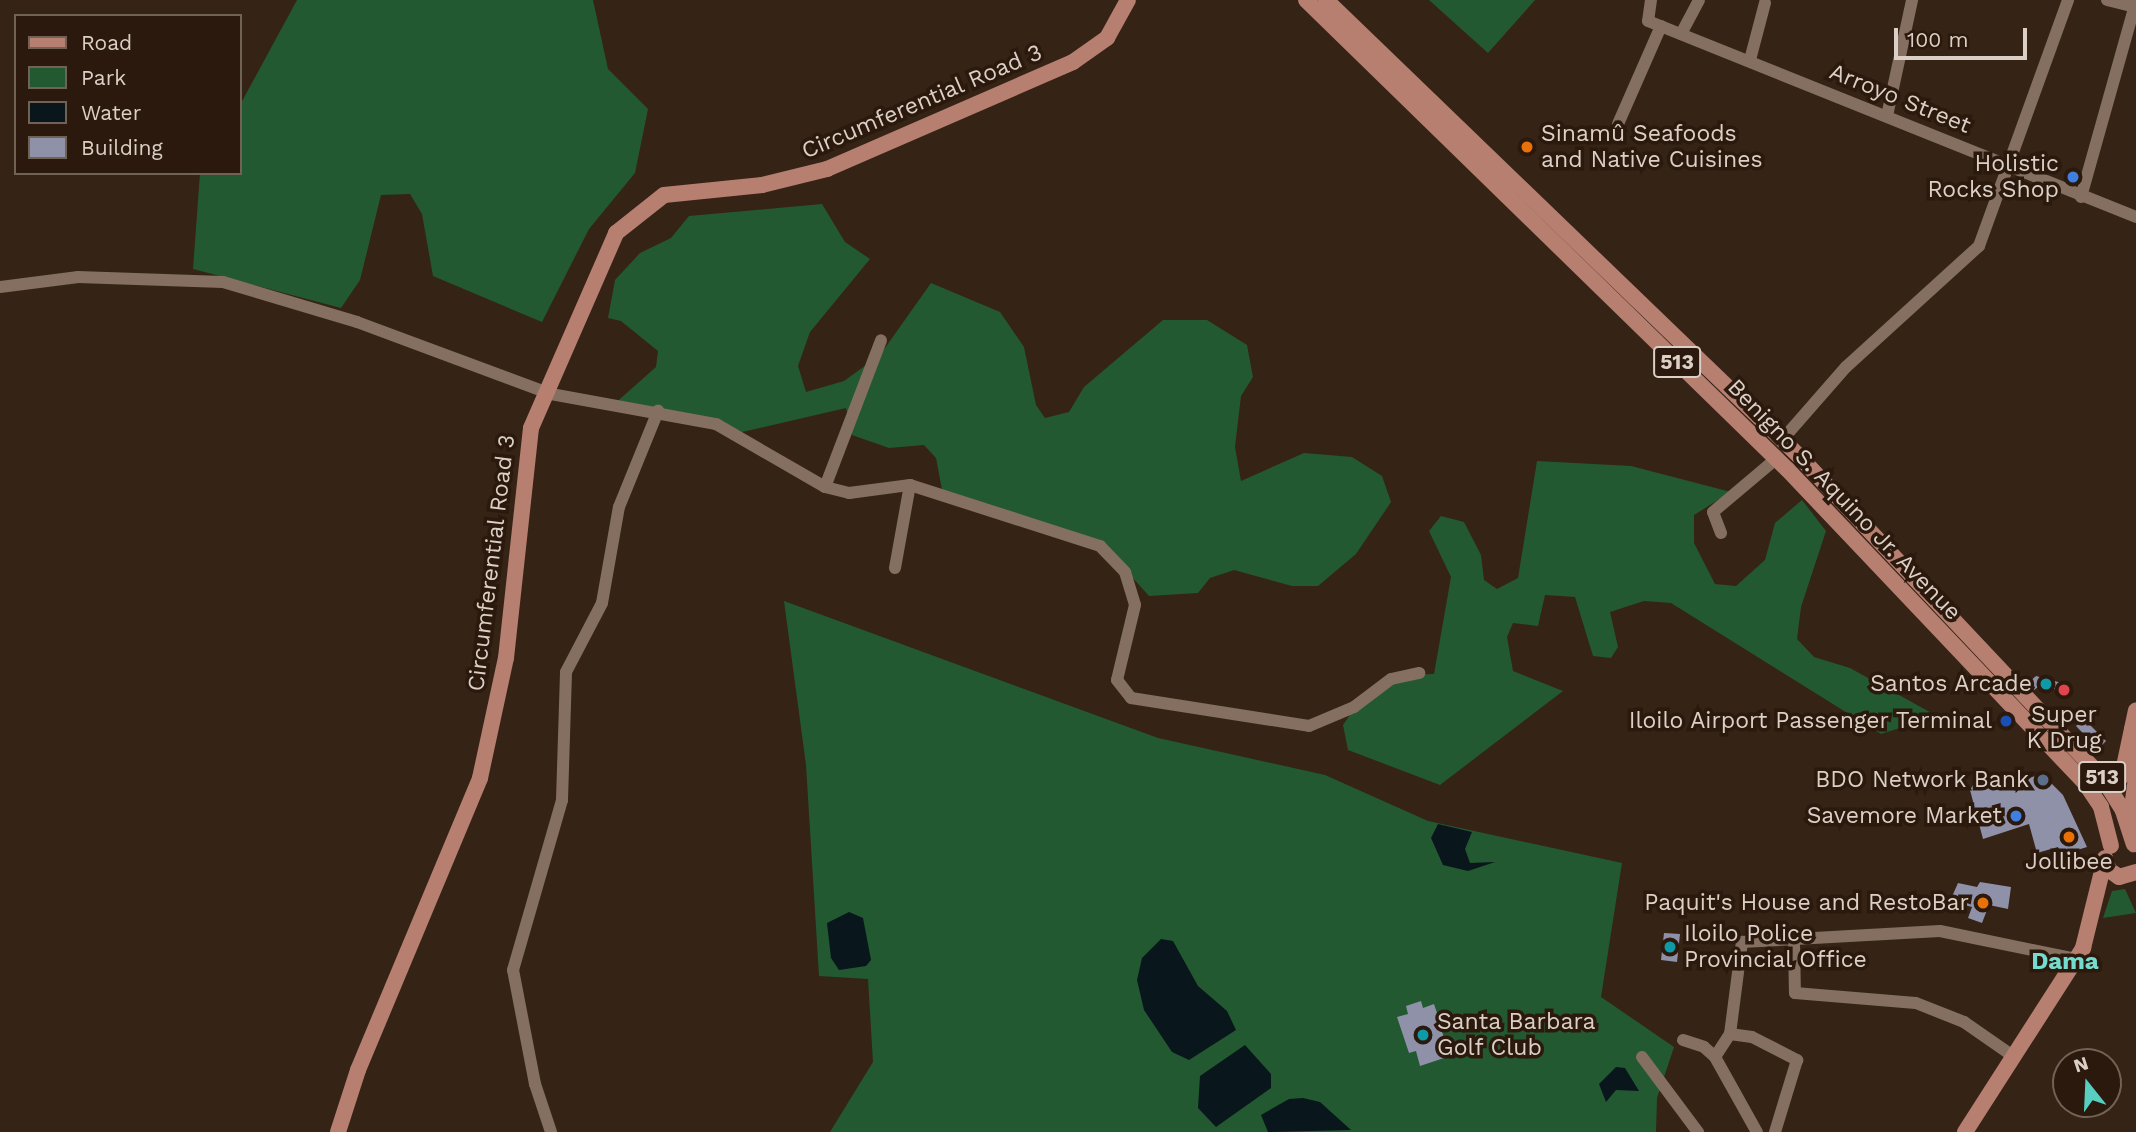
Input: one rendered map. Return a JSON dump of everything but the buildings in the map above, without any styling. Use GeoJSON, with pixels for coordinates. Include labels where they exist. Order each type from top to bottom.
{"type":"FeatureCollection","features":[{"type":"Feature","properties":{"kind":"main road","name":"Circumferential Road 3"},"geometry":{"type":"LineString","coordinates":[[338,1132],[358,1070],[480,778],[508,648],[531,428],[602,257],[616,233],[648,203],[689,189],[780,182],[846,162],[1093,51],[1118,24],[1128,0]]}},
{"type":"Feature","properties":{"kind":"main road","name":"Benigno S. Aquino Jr. Avenue"},"geometry":{"type":"LineString","coordinates":[[1306,0],[1776,459],[2096,797],[2108,852]]}},
{"type":"Feature","properties":{"kind":"main road","name":"Benigno S. Aquino Jr. Avenue"},"geometry":{"type":"LineString","coordinates":[[1326,0],[1782,440],[2104,779],[2129,826],[2135,846]]}},
{"type":"Feature","properties":{"kind":"main road"},"geometry":{"type":"LineString","coordinates":[[1567,256],[1580,244]]}},
{"type":"Feature","properties":{"kind":"main road"},"geometry":{"type":"LineString","coordinates":[[2104,779],[2122,776],[2136,710]]}},
{"type":"Feature","properties":{"kind":"main road"},"geometry":{"type":"LineString","coordinates":[[2037,735],[2049,723]]}},
{"type":"Feature","properties":{"kind":"main road"},"geometry":{"type":"LineString","coordinates":[[2129,826],[2136,777],[2132,729]]}},
{"type":"Feature","properties":{"kind":"main road"},"geometry":{"type":"LineString","coordinates":[[2108,852],[2135,846]]}},
{"type":"Feature","properties":{"kind":"main road"},"geometry":{"type":"LineString","coordinates":[[2101,888],[2129,879],[2108,852]]}},
{"type":"Feature","properties":{"kind":"main road"},"geometry":{"type":"LineString","coordinates":[[1965,1132],[2077,959],[2101,888],[2108,852]]}},
{"type":"Feature","properties":{"kind":"street","name":"Arroyo Street"},"geometry":{"type":"LineString","coordinates":[[1651,0],[1648,20],[1661,26],[2136,217]]}},
{"type":"Feature","properties":{"kind":"street"},"geometry":{"type":"LineString","coordinates":[[1681,34],[1699,0]]}},
{"type":"Feature","properties":{"kind":"street"},"geometry":{"type":"LineString","coordinates":[[1887,116],[1912,0]]}},
{"type":"Feature","properties":{"kind":"street"},"geometry":{"type":"LineString","coordinates":[[1782,440],[1846,367],[1979,246],[2010,167],[2068,0]]}},
{"type":"Feature","properties":{"kind":"street"},"geometry":{"type":"LineString","coordinates":[[2081,197],[2135,5],[2107,0]]}},
{"type":"Feature","properties":{"kind":"street"},"geometry":{"type":"LineString","coordinates":[[1750,60],[1765,4]]}},
{"type":"Feature","properties":{"kind":"street"},"geometry":{"type":"LineString","coordinates":[[1618,124],[1661,26]]}},
{"type":"Feature","properties":{"kind":"street"},"geometry":{"type":"LineString","coordinates":[[0,287],[78,277],[223,282],[357,322],[545,392],[658,411],[716,424],[825,487],[849,493],[910,485],[1100,546],[1114,558],[1135,605],[1117,680],[1131,698],[1309,726],[1354,707],[1391,680],[1419,673]]}},
{"type":"Feature","properties":{"kind":"street"},"geometry":{"type":"LineString","coordinates":[[825,487],[881,340]]}},
{"type":"Feature","properties":{"kind":"street"},"geometry":{"type":"LineString","coordinates":[[551,1132],[535,1084],[513,970],[562,800],[566,672],[602,604],[619,507],[658,411]]}},
{"type":"Feature","properties":{"kind":"street"},"geometry":{"type":"LineString","coordinates":[[1721,533],[1713,512],[1776,459]]}},
{"type":"Feature","properties":{"kind":"street"},"geometry":{"type":"LineString","coordinates":[[895,568],[910,485]]}},
{"type":"Feature","properties":{"kind":"street"},"geometry":{"type":"LineString","coordinates":[[1715,1057],[1730,1034],[1738,946],[1940,931],[2077,959]]}},
{"type":"Feature","properties":{"kind":"street"},"geometry":{"type":"LineString","coordinates":[[1794,943],[1795,993],[1916,1003],[1964,1022],[2013,1056]]}},
{"type":"Feature","properties":{"kind":"street"},"geometry":{"type":"LineString","coordinates":[[1730,1034],[1752,1037],[1797,1060],[1775,1132]]}},
{"type":"Feature","properties":{"kind":"street"},"geometry":{"type":"LineString","coordinates":[[1683,1040],[1704,1046],[1715,1057],[1757,1132]]}},
{"type":"Feature","properties":{"kind":"street"},"geometry":{"type":"LineString","coordinates":[[1642,1057],[1698,1132]]}},
{"type":"Feature","properties":{"kind":"green space"},"geometry":{"type":"Polygon","coordinates":[[[297,0],[593,0],[608,69],[648,109],[635,173],[589,229],[542,322],[433,276],[422,214],[410,194],[381,195],[360,280],[341,308],[193,269],[200,175],[242,175],[242,101],[297,0]]]}},
{"type":"Feature","properties":{"kind":"green space"},"geometry":{"type":"Polygon","coordinates":[[[1429,0],[1535,0],[1488,53],[1429,0]]]}},
{"type":"Feature","properties":{"kind":"green space"},"geometry":{"type":"Polygon","coordinates":[[[822,204],[845,242],[870,259],[810,332],[798,366],[806,392],[844,381],[880,355],[931,283],[1000,312],[1024,347],[1036,405],[1045,418],[1069,412],[1084,387],[1163,320],[1207,320],[1247,345],[1253,377],[1241,396],[1235,447],[1241,481],[1304,453],[1352,457],[1382,476],[1391,502],[1356,554],[1318,586],[1292,586],[1234,570],[1210,578],[1198,593],[1149,596],[1105,547],[943,495],[936,458],[924,445],[889,448],[852,435],[846,408],[742,432],[714,419],[612,406],[656,367],[658,351],[621,321],[608,318],[615,280],[640,253],[671,238],[689,216],[822,204]]]}},
{"type":"Feature","properties":{"kind":"green space"},"geometry":{"type":"Polygon","coordinates":[[[1537,461],[1631,466],[1731,492],[1694,515],[1694,543],[1715,584],[1736,586],[1765,560],[1775,523],[1802,500],[1826,531],[1801,607],[1797,639],[1814,657],[1850,668],[1937,716],[1881,734],[1671,603],[1644,601],[1610,612],[1618,647],[1611,658],[1593,656],[1575,597],[1545,595],[1538,626],[1513,623],[1507,637],[1513,671],[1563,691],[1440,785],[1348,750],[1343,725],[1360,700],[1397,675],[1434,674],[1451,577],[1429,531],[1441,516],[1464,522],[1481,555],[1484,580],[1497,589],[1518,578],[1537,461]]]}},
{"type":"Feature","properties":{"kind":"green space"},"geometry":{"type":"Polygon","coordinates":[[[784,601],[1158,738],[1325,775],[1428,821],[1622,863],[1601,997],[1674,1047],[1657,1098],[1656,1132],[830,1132],[873,1062],[868,979],[819,976],[806,765],[784,601]]]}},
{"type":"Feature","properties":{"kind":"green space"},"geometry":{"type":"Polygon","coordinates":[[[2125,889],[2136,913],[2103,918],[2112,891],[2125,889]]]}},
{"type":"Feature","properties":{"kind":"water"},"geometry":{"type":"Polygon","coordinates":[[[1438,824],[1472,832],[1465,849],[1470,863],[1495,862],[1468,871],[1443,865],[1431,838],[1438,824]]]}},
{"type":"Feature","properties":{"kind":"water"},"geometry":{"type":"Polygon","coordinates":[[[849,912],[863,918],[871,960],[866,966],[839,970],[831,958],[827,923],[849,912]]]}},
{"type":"Feature","properties":{"kind":"water"},"geometry":{"type":"Polygon","coordinates":[[[1161,939],[1173,941],[1198,986],[1227,1011],[1236,1030],[1189,1060],[1172,1052],[1144,1010],[1137,980],[1142,958],[1161,939]]]}},
{"type":"Feature","properties":{"kind":"water"},"geometry":{"type":"Polygon","coordinates":[[[1245,1045],[1271,1074],[1271,1088],[1216,1127],[1198,1108],[1200,1076],[1245,1045]]]}},
{"type":"Feature","properties":{"kind":"water"},"geometry":{"type":"Polygon","coordinates":[[[1616,1067],[1625,1068],[1639,1091],[1616,1090],[1606,1102],[1599,1084],[1616,1067]]]}},
{"type":"Feature","properties":{"kind":"water"},"geometry":{"type":"Polygon","coordinates":[[[1303,1098],[1320,1102],[1351,1130],[1268,1132],[1261,1115],[1289,1099],[1303,1098]]]}},
{"type":"Feature","properties":{"kind":"place","name":"Sinamû Seafoods and Native Cuisines"},"geometry":{"type":"Point","coordinates":[1527,147]}},
{"type":"Feature","properties":{"kind":"place","name":"Holistic Rocks Shop"},"geometry":{"type":"Point","coordinates":[2073,177]}},
{"type":"Feature","properties":{"kind":"place","name":"Santos Arcade"},"geometry":{"type":"Point","coordinates":[2046,684]}},
{"type":"Feature","properties":{"kind":"place","name":"Super K Drug"},"geometry":{"type":"Point","coordinates":[2064,690]}},
{"type":"Feature","properties":{"kind":"place","name":"Iloilo Airport Passenger Terminal"},"geometry":{"type":"Point","coordinates":[2006,721]}},
{"type":"Feature","properties":{"kind":"place","name":"BDO Network Bank"},"geometry":{"type":"Point","coordinates":[2043,780]}},
{"type":"Feature","properties":{"kind":"place","name":"Savemore Market"},"geometry":{"type":"Point","coordinates":[2016,816]}},
{"type":"Feature","properties":{"kind":"place","name":"Jollibee"},"geometry":{"type":"Point","coordinates":[2069,837]}},
{"type":"Feature","properties":{"kind":"place","name":"Paquit's House and RestoBar"},"geometry":{"type":"Point","coordinates":[1983,903]}},
{"type":"Feature","properties":{"kind":"place","name":"Iloilo Police Provincial Office"},"geometry":{"type":"Point","coordinates":[1670,947]}},
{"type":"Feature","properties":{"kind":"place","name":"Santa Barbara Golf Club"},"geometry":{"type":"Point","coordinates":[1423,1035]}},
{"type":"Feature","properties":{"kind":"district","name":"Dama"},"geometry":{"type":"Point","coordinates":[2065,962]}}]}
